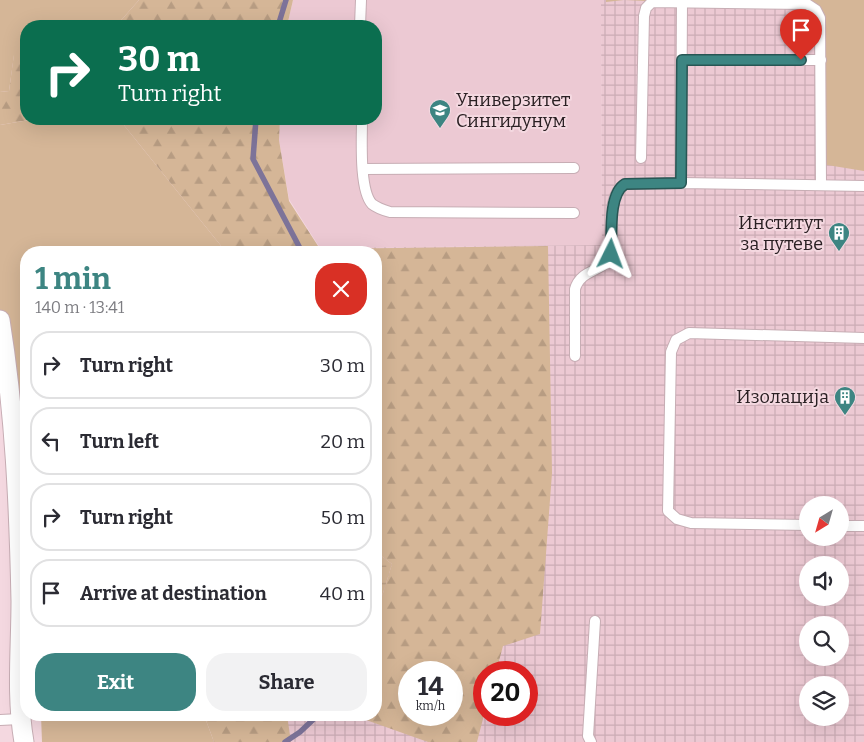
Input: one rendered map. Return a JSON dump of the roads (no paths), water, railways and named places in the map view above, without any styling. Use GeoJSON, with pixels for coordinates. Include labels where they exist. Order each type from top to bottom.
{"type":"FeatureCollection","features":[{"type":"Feature","properties":{"kind":"street"},"geometry":{"type":"LineString","coordinates":[[0,320],[11,393],[16,455],[20,578]]}},
{"type":"Feature","properties":{"kind":"street"},"geometry":{"type":"LineString","coordinates":[[20,721],[24,742]]}},
{"type":"Feature","properties":{"kind":"lane"},"geometry":{"type":"LineString","coordinates":[[360,20],[361,0]]}},
{"type":"Feature","properties":{"kind":"lane"},"geometry":{"type":"LineString","coordinates":[[640,158],[646,8],[652,2],[807,4],[816,10],[820,18],[821,185]]}},
{"type":"Feature","properties":{"kind":"lane"},"geometry":{"type":"LineString","coordinates":[[681,183],[682,2]]}},
{"type":"Feature","properties":{"kind":"lane"},"geometry":{"type":"LineString","coordinates":[[682,60],[820,60]]}},
{"type":"Feature","properties":{"kind":"lane"},"geometry":{"type":"LineString","coordinates":[[362,125],[363,169],[366,191],[371,203],[390,212],[574,213]]}},
{"type":"Feature","properties":{"kind":"lane"},"geometry":{"type":"LineString","coordinates":[[363,169],[574,168]]}},
{"type":"Feature","properties":{"kind":"lane"},"geometry":{"type":"LineString","coordinates":[[575,356],[575,289],[583,275],[602,266],[611,254],[614,196],[625,184],[864,186]]}},
{"type":"Feature","properties":{"kind":"lane"},"geometry":{"type":"LineString","coordinates":[[799,525],[690,523],[677,520],[668,511],[671,352],[676,340],[689,333],[864,338]]}},
{"type":"Feature","properties":{"kind":"lane"},"geometry":{"type":"LineString","coordinates":[[849,526],[864,526]]}},
{"type":"Feature","properties":{"kind":"lane"},"geometry":{"type":"LineString","coordinates":[[591,742],[588,736],[596,622]]}},
{"type":"Feature","properties":{"kind":"lane"},"geometry":{"type":"LineString","coordinates":[[0,720],[20,718]]}},
{"type":"Feature","properties":{"kind":"waterway"},"geometry":{"type":"LineString","coordinates":[[280,20],[286,0]]}},
{"type":"Feature","properties":{"kind":"waterway"},"geometry":{"type":"LineString","coordinates":[[256,125],[253,159],[299,246]]}},
{"type":"Feature","properties":{"kind":"waterway"},"geometry":{"type":"LineString","coordinates":[[285,742],[312,721]]}},
{"type":"Feature","properties":{"kind":"place","name":"Универзитет Сингидунум"},"geometry":{"type":"Point","coordinates":[440,129]}},
{"type":"Feature","properties":{"kind":"place","name":"Институт за путеве"},"geometry":{"type":"Point","coordinates":[839,252]}},
{"type":"Feature","properties":{"kind":"place","name":"Изолација"},"geometry":{"type":"Point","coordinates":[845,416]}}]}
